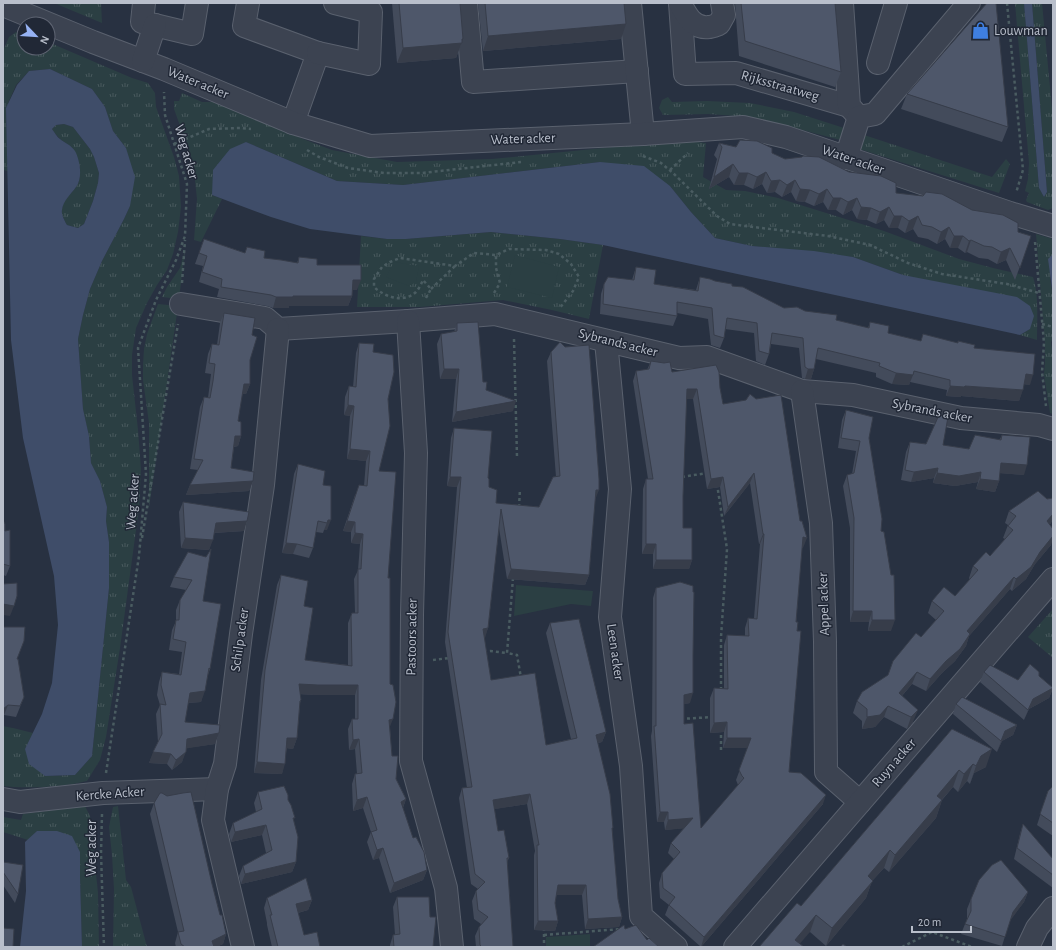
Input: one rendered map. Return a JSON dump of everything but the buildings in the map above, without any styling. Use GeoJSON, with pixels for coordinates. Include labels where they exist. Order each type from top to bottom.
{"type":"FeatureCollection","features":[{"type":"Feature","properties":{"kind":"street"},"geometry":{"type":"LineString","coordinates":[[144,3],[142,22],[192,34],[197,3]]}},
{"type":"Feature","properties":{"kind":"street"},"geometry":{"type":"LineString","coordinates":[[248,3],[244,26],[318,53],[370,64],[371,12],[335,3]]}},
{"type":"Feature","properties":{"kind":"street"},"geometry":{"type":"LineString","coordinates":[[466,3],[473,82],[637,71]]}},
{"type":"Feature","properties":{"kind":"street"},"geometry":{"type":"LineString","coordinates":[[630,3],[643,134]]}},
{"type":"Feature","properties":{"kind":"street","name":"Rijksstraatweg"},"geometry":{"type":"LineString","coordinates":[[680,3],[688,17],[696,25],[709,27],[719,24],[724,15],[722,3]]}},
{"type":"Feature","properties":{"kind":"street","name":"Rijksstraatweg"},"geometry":{"type":"LineString","coordinates":[[680,3],[685,74],[736,73],[854,111]]}},
{"type":"Feature","properties":{"kind":"street"},"geometry":{"type":"LineString","coordinates":[[842,3],[854,111],[846,158]]}},
{"type":"Feature","properties":{"kind":"street"},"geometry":{"type":"LineString","coordinates":[[878,63],[896,3]]}},
{"type":"Feature","properties":{"kind":"street"},"geometry":{"type":"LineString","coordinates":[[854,111],[875,114],[969,3]]}},
{"type":"Feature","properties":{"kind":"street","name":"Water acker"},"geometry":{"type":"LineString","coordinates":[[5,13],[164,69],[293,123],[370,146],[643,134],[743,127],[786,138],[1043,223]]}},
{"type":"Feature","properties":{"kind":"street"},"geometry":{"type":"LineString","coordinates":[[143,61],[155,25]]}},
{"type":"Feature","properties":{"kind":"street"},"geometry":{"type":"LineString","coordinates":[[293,123],[318,53]]}},
{"type":"Feature","properties":{"kind":"street"},"geometry":{"type":"LineString","coordinates":[[181,304],[265,318],[278,330]]}},
{"type":"Feature","properties":{"kind":"street","name":"Sybrands acker"},"geometry":{"type":"LineString","coordinates":[[278,330],[495,314],[679,358],[707,357],[802,391],[854,395],[961,418],[1039,425],[1051,428]]}},
{"type":"Feature","properties":{"kind":"street","name":"Pastoors acker"},"geometry":{"type":"LineString","coordinates":[[416,321],[416,453],[411,761],[446,888],[452,947]]}},
{"type":"Feature","properties":{"kind":"street","name":"Schilp acker"},"geometry":{"type":"LineString","coordinates":[[243,947],[213,820],[217,789],[225,764],[240,634],[263,485],[278,330]]}},
{"type":"Feature","properties":{"kind":"street","name":"Leen acker"},"geometry":{"type":"LineString","coordinates":[[606,341],[620,489],[610,617],[631,766],[641,916],[676,947]]}},
{"type":"Feature","properties":{"kind":"street","name":"Appel acker"},"geometry":{"type":"LineString","coordinates":[[802,391],[821,523],[825,642],[826,772],[860,802]]}},
{"type":"Feature","properties":{"kind":"street","name":"Ruyn acker"},"geometry":{"type":"LineString","coordinates":[[735,947],[1053,579]]}},
{"type":"Feature","properties":{"kind":"street","name":"Kercke Acker"},"geometry":{"type":"LineString","coordinates":[[3,799],[20,802],[103,794],[217,789]]}},
{"type":"Feature","properties":{"kind":"street"},"geometry":{"type":"LineString","coordinates":[[1028,947],[1037,928],[1053,908]]}},
{"type":"Feature","properties":{"kind":"path"},"geometry":{"type":"LineString","coordinates":[[1007,3],[1023,170],[1010,213]]}},
{"type":"Feature","properties":{"kind":"path","name":"Weg acker"},"geometry":{"type":"LineString","coordinates":[[104,947],[101,853],[103,794],[139,556],[146,474],[138,348],[156,300],[176,260],[185,236],[187,184],[165,115],[164,69]]}},
{"type":"Feature","properties":{"kind":"path"},"geometry":{"type":"LineString","coordinates":[[174,144],[209,129],[240,128],[255,130]]}},
{"type":"Feature","properties":{"kind":"path"},"geometry":{"type":"LineString","coordinates":[[305,149],[319,157],[348,168],[384,173],[422,173],[526,162]]}},
{"type":"Feature","properties":{"kind":"path"},"geometry":{"type":"LineString","coordinates":[[642,156],[661,163],[673,172],[717,216],[730,224],[828,236],[870,246],[908,263],[942,274],[1007,284],[1039,293]]}},
{"type":"Feature","properties":{"kind":"path"},"geometry":{"type":"LineString","coordinates":[[1043,223],[1039,293],[1044,343],[1042,372],[1051,428]]}},
{"type":"Feature","properties":{"kind":"path"},"geometry":{"type":"LineString","coordinates":[[139,556],[181,304],[185,236]]}},
{"type":"Feature","properties":{"kind":"path"},"geometry":{"type":"LineString","coordinates":[[416,321],[431,289],[455,266],[474,253],[496,255],[509,248],[546,250],[559,254],[571,264],[579,277],[573,291],[554,316],[550,327]]}},
{"type":"Feature","properties":{"kind":"path"},"geometry":{"type":"LineString","coordinates":[[483,315],[500,283],[496,268],[496,255]]}},
{"type":"Feature","properties":{"kind":"path"},"geometry":{"type":"LineString","coordinates":[[431,289],[423,280],[418,291],[405,298],[391,297],[381,293],[374,287],[374,279],[382,267],[400,258],[455,266]]}},
{"type":"Feature","properties":{"kind":"path"},"geometry":{"type":"LineString","coordinates":[[513,318],[517,457]]}},
{"type":"Feature","properties":{"kind":"path"},"geometry":{"type":"LineString","coordinates":[[1042,324],[1053,327]]}},
{"type":"Feature","properties":{"kind":"path"},"geometry":{"type":"LineString","coordinates":[[675,479],[714,471]]}},
{"type":"Feature","properties":{"kind":"path"},"geometry":{"type":"LineString","coordinates":[[716,479],[727,550],[721,637],[721,692]]}},
{"type":"Feature","properties":{"kind":"path"},"geometry":{"type":"LineString","coordinates":[[519,512],[520,489]]}},
{"type":"Feature","properties":{"kind":"path"},"geometry":{"type":"LineString","coordinates":[[507,653],[514,573]]}},
{"type":"Feature","properties":{"kind":"path"},"geometry":{"type":"LineString","coordinates":[[482,652],[490,651],[517,655],[521,678]]}},
{"type":"Feature","properties":{"kind":"path"},"geometry":{"type":"LineString","coordinates":[[412,664],[451,657]]}},
{"type":"Feature","properties":{"kind":"path"},"geometry":{"type":"LineString","coordinates":[[677,720],[714,716]]}},
{"type":"Feature","properties":{"kind":"path"},"geometry":{"type":"LineString","coordinates":[[721,730],[721,750]]}},
{"type":"Feature","properties":{"kind":"path"},"geometry":{"type":"LineString","coordinates":[[544,927],[544,947]]}},
{"type":"Feature","properties":{"kind":"path"},"geometry":{"type":"LineString","coordinates":[[544,935],[622,929],[616,933]]}},
{"type":"Feature","properties":{"kind":"path"},"geometry":{"type":"LineString","coordinates":[[902,947],[932,932],[972,947]]}},
{"type":"Feature","properties":{"kind":"green space"},"geometry":{"type":"Polygon","coordinates":[[[54,3],[101,3],[102,23],[54,3]]]}},
{"type":"Feature","properties":{"kind":"green space"},"geometry":{"type":"Polygon","coordinates":[[[1015,3],[1024,3],[1039,188],[1044,197],[1047,192],[1032,3],[1042,3],[1053,119],[1053,208],[1048,210],[1027,202],[1026,200],[1029,193],[1025,191],[1028,179],[1029,163],[1015,3]]]}},
{"type":"Feature","properties":{"kind":"green space"},"geometry":{"type":"Polygon","coordinates":[[[16,32],[16,56],[56,56],[56,45],[132,78],[148,83],[155,93],[156,107],[174,157],[179,176],[181,207],[178,232],[173,254],[167,270],[147,303],[136,328],[132,355],[132,375],[141,469],[139,508],[106,737],[100,760],[87,781],[69,785],[41,787],[13,787],[13,728],[33,733],[25,749],[45,776],[75,775],[92,756],[109,588],[109,542],[106,521],[107,507],[100,481],[91,463],[89,436],[83,410],[78,339],[90,289],[102,261],[130,206],[126,148],[113,131],[105,107],[92,89],[50,69],[29,71],[16,85],[6,108],[8,171],[3,170],[3,51],[9,37],[16,32]]]}},
{"type":"Feature","properties":{"kind":"green space"},"geometry":{"type":"Polygon","coordinates":[[[182,93],[202,102],[214,102],[332,150],[397,162],[492,159],[689,141],[706,143],[703,177],[726,190],[745,191],[778,198],[884,231],[959,259],[1033,277],[1037,299],[1037,340],[1020,335],[1030,329],[903,275],[853,257],[752,246],[715,238],[670,186],[600,162],[403,185],[337,181],[246,142],[212,195],[222,199],[201,242],[194,240],[197,199],[193,162],[174,109],[174,101],[179,101],[182,93]]]}},
{"type":"Feature","properties":{"kind":"green space"},"geometry":{"type":"Polygon","coordinates":[[[668,97],[672,102],[707,101],[750,103],[794,112],[844,128],[840,140],[749,117],[709,114],[663,115],[659,108],[662,100],[668,97]]]}},
{"type":"Feature","properties":{"kind":"green space"},"geometry":{"type":"Polygon","coordinates":[[[64,124],[73,127],[90,149],[99,173],[93,201],[84,224],[78,228],[67,225],[62,214],[63,204],[76,187],[80,174],[78,159],[73,149],[60,139],[52,129],[56,125],[64,124]]]}},
{"type":"Feature","properties":{"kind":"green space"},"geometry":{"type":"Polygon","coordinates":[[[861,134],[992,177],[1006,159],[1010,164],[999,193],[856,148],[861,134]]]}},
{"type":"Feature","properties":{"kind":"green space"},"geometry":{"type":"Polygon","coordinates":[[[491,232],[603,245],[589,319],[503,300],[420,307],[357,307],[361,236],[387,239],[406,239],[491,232]]]}},
{"type":"Feature","properties":{"kind":"green space"},"geometry":{"type":"Polygon","coordinates":[[[1036,234],[1053,239],[1053,256],[1050,279],[1053,296],[1053,339],[1051,342],[1053,356],[1053,414],[1050,413],[1044,375],[1045,343],[1036,234]]]}},
{"type":"Feature","properties":{"kind":"green space"},"geometry":{"type":"Polygon","coordinates":[[[185,250],[179,299],[162,297],[180,268],[185,250]]]}},
{"type":"Feature","properties":{"kind":"green space"},"geometry":{"type":"Polygon","coordinates":[[[515,255],[559,267],[552,298],[507,287],[515,255]]]}},
{"type":"Feature","properties":{"kind":"green space"},"geometry":{"type":"Polygon","coordinates":[[[394,262],[419,266],[416,282],[409,286],[386,277],[394,262]]]}},
{"type":"Feature","properties":{"kind":"green space"},"geometry":{"type":"Polygon","coordinates":[[[158,304],[178,306],[149,507],[149,423],[143,380],[143,365],[147,334],[158,304]]]}},
{"type":"Feature","properties":{"kind":"green space"},"geometry":{"type":"Polygon","coordinates":[[[516,585],[593,591],[591,606],[571,604],[514,616],[516,585]]]}},
{"type":"Feature","properties":{"kind":"green space"},"geometry":{"type":"Polygon","coordinates":[[[1053,609],[1053,658],[1028,637],[1053,609]]]}},
{"type":"Feature","properties":{"kind":"green space"},"geometry":{"type":"Polygon","coordinates":[[[3,726],[13,728],[13,787],[3,786],[3,726]]]}},
{"type":"Feature","properties":{"kind":"green space"},"geometry":{"type":"Polygon","coordinates":[[[85,806],[90,816],[98,893],[99,947],[82,947],[80,852],[37,831],[28,840],[3,832],[3,817],[21,820],[23,814],[85,806]]]}},
{"type":"Feature","properties":{"kind":"green space"},"geometry":{"type":"Polygon","coordinates":[[[118,806],[126,880],[131,887],[147,947],[113,947],[114,889],[109,827],[113,807],[118,806]]]}},
{"type":"Feature","properties":{"kind":"green space"},"geometry":{"type":"Polygon","coordinates":[[[590,934],[590,947],[546,947],[546,937],[590,934]]]}},
{"type":"Feature","properties":{"kind":"water"},"geometry":{"type":"Polygon","coordinates":[[[1024,3],[1032,3],[1047,192],[1044,197],[1039,188],[1024,3]]]}},
{"type":"Feature","properties":{"kind":"water"},"geometry":{"type":"Polygon","coordinates":[[[50,69],[92,89],[105,107],[113,131],[126,148],[135,177],[130,206],[102,261],[90,289],[78,339],[83,409],[89,436],[91,463],[100,481],[107,507],[106,521],[109,542],[109,588],[92,756],[75,775],[45,776],[29,764],[25,749],[42,714],[52,683],[58,625],[54,576],[23,438],[11,340],[6,108],[17,85],[29,71],[50,69]],[[64,124],[56,125],[52,129],[59,138],[75,151],[78,159],[80,179],[66,201],[62,212],[63,218],[67,225],[78,228],[84,224],[93,201],[99,173],[90,149],[73,127],[64,124]]]}},
{"type":"Feature","properties":{"kind":"water"},"geometry":{"type":"Polygon","coordinates":[[[246,142],[337,181],[403,185],[600,162],[644,166],[670,186],[715,238],[752,246],[814,251],[853,257],[903,275],[1017,297],[1030,306],[1034,316],[1030,329],[1020,335],[603,245],[491,232],[406,239],[387,239],[310,229],[271,217],[212,195],[213,170],[230,149],[246,142]]]}},
{"type":"Feature","properties":{"kind":"water"},"geometry":{"type":"Polygon","coordinates":[[[1052,255],[1053,256],[1053,296],[1048,259],[1052,255]]]}},
{"type":"Feature","properties":{"kind":"water"},"geometry":{"type":"Polygon","coordinates":[[[37,831],[57,831],[72,836],[80,852],[82,947],[20,947],[26,891],[25,842],[37,831]]]}},
{"type":"Feature","properties":{"kind":"place","name":"Louwman"},"geometry":{"type":"Point","coordinates":[981,31]}}]}
